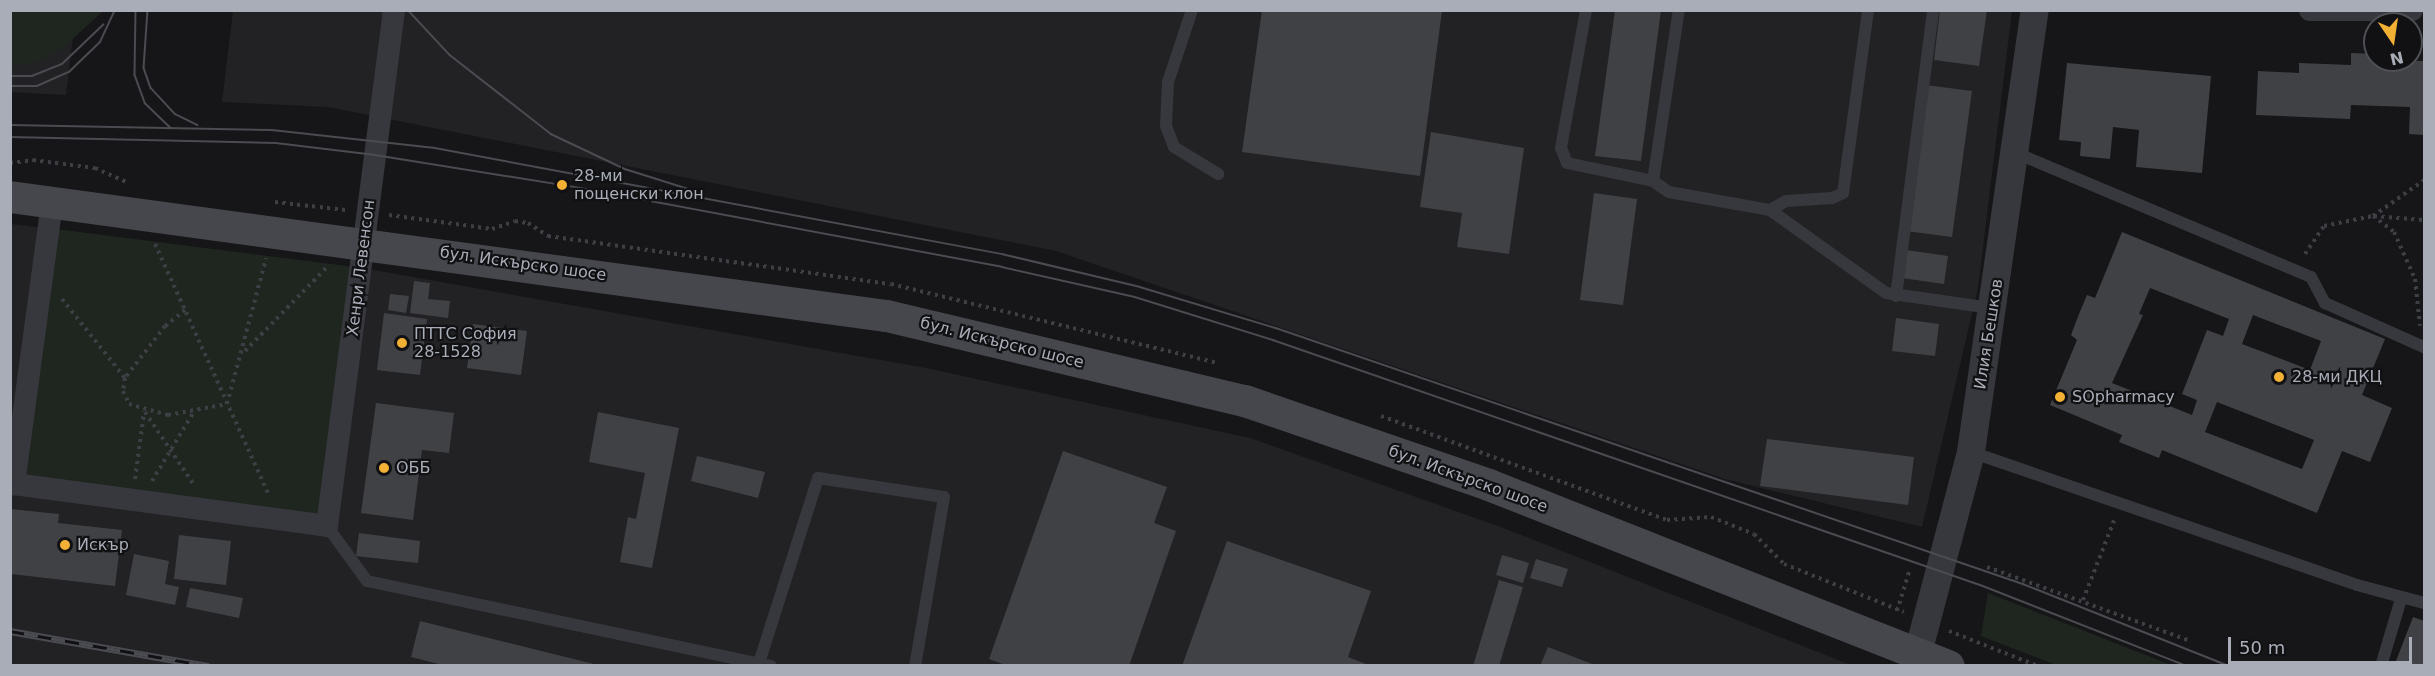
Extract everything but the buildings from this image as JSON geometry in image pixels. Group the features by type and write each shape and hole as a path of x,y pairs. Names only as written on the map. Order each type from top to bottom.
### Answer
{"main road":[{"name":"бул. Искърско шосе","path":"10,197 52,203 367,228 887,316 1245,401 1489,485 1949,666"}],"street":[{"name":"Хенри Левенсон","path":"327,526 394,10"},
{"name":"Илия Бешков","path":"1918,653 1971,452 2035,10"},
{"path":"2310,10 2412,10"},
{"path":"52,203 14,484 327,526"}],"lane":[{"path":"1192,10 1168,82 1166,126 1174,147 1218,174"},
{"path":"1586,10 1562,155 1573,167 1653,181 1669,192 1770,210 1875,286 1896,296 1993,309"},
{"path":"1653,181 1679,10"},
{"path":"1770,210 1786,201 1832,198 1843,193 1868,10"},
{"path":"1896,296 1933,10"},
{"path":"2016,153 2299,271 2311,277 2325,303 2422,346"},
{"path":"1971,452 2401,599 2424,603"},
{"path":"327,526 367,581 765,664 818,478 945,497 915,666"},
{"path":"2381,666 2401,599"}],"path":[{"path":"10,163 33,160 95,168 138,188"},
{"path":"2373,216 2424,180"},
{"path":"267,201 367,228 492,229 515,221 528,223 548,236"},
{"path":"2373,216 2394,232 2415,279 2422,308 2422,346"},
{"path":"2299,271 2309,243 2324,226 2373,216 2424,220"},
{"path":"154,242 280,520"},
{"path":"227,404 244,352 267,254"},
{"path":"244,352 330,264"},
{"path":"42,274 125,378"},
{"path":"185,310 165,326 125,378 123,391 129,404 144,411 194,412 227,404"},
{"path":"136,500 144,411"},
{"path":"144,411 211,511"},
{"path":"136,500 194,412"},
{"path":"2083,600 2121,504"},
{"path":"1980,561 1987,566 2006,571 2190,641"},
{"path":"1897,609 1909,572"},
{"path":"1966,637 2038,666"}],"shaded area":[{"path":"11,10 103,11 65,46 41,61 11,65"},
{"path":"11,11 76,11 66,95 11,92"},
{"path":"233,11 2012,11 1978,288 1922,527 1725,479 1056,251 328,107 222,102"},
{"path":"11,224 362,268 926,368 1250,438 1506,529 1851,665 11,666"},
{"path":"48,228 362,268 327,526 14,484"},
{"path":"1988,593 2171,665 2056,665 1981,636"}],"tram line":[{"path":"10,86 37,86 69,72 100,42 115,10"},
{"path":"136,10 135,75 145,103 171,128"},
{"path":"148,10 144,68 151,88 175,114 198,125"},
{"path":"408,10 450,55 551,134 625,169 689,189"},
{"path":"10,76 32,76 62,64 103,25"},
{"path":"10,125 272,130 435,148 1002,254 1140,287 1276,328 2023,584 2229,666"},
{"path":"10,137 276,143 375,155 581,188 1002,267 1135,297 1273,340 1983,586 2187,666"}],"railway":[{"path":"10,631 209,666"}],"place":[{"name":"28-ми пощенски клон","path":"562,185"},
{"name":"ПТТС София 28-1528","path":"402,343"},
{"name":"28-ми ДКЦ","path":"2279,377"},
{"name":"SOpharmacy","path":"2060,397"},
{"name":"ОББ","path":"384,468"},
{"name":"Искър","path":"65,545"}]}
